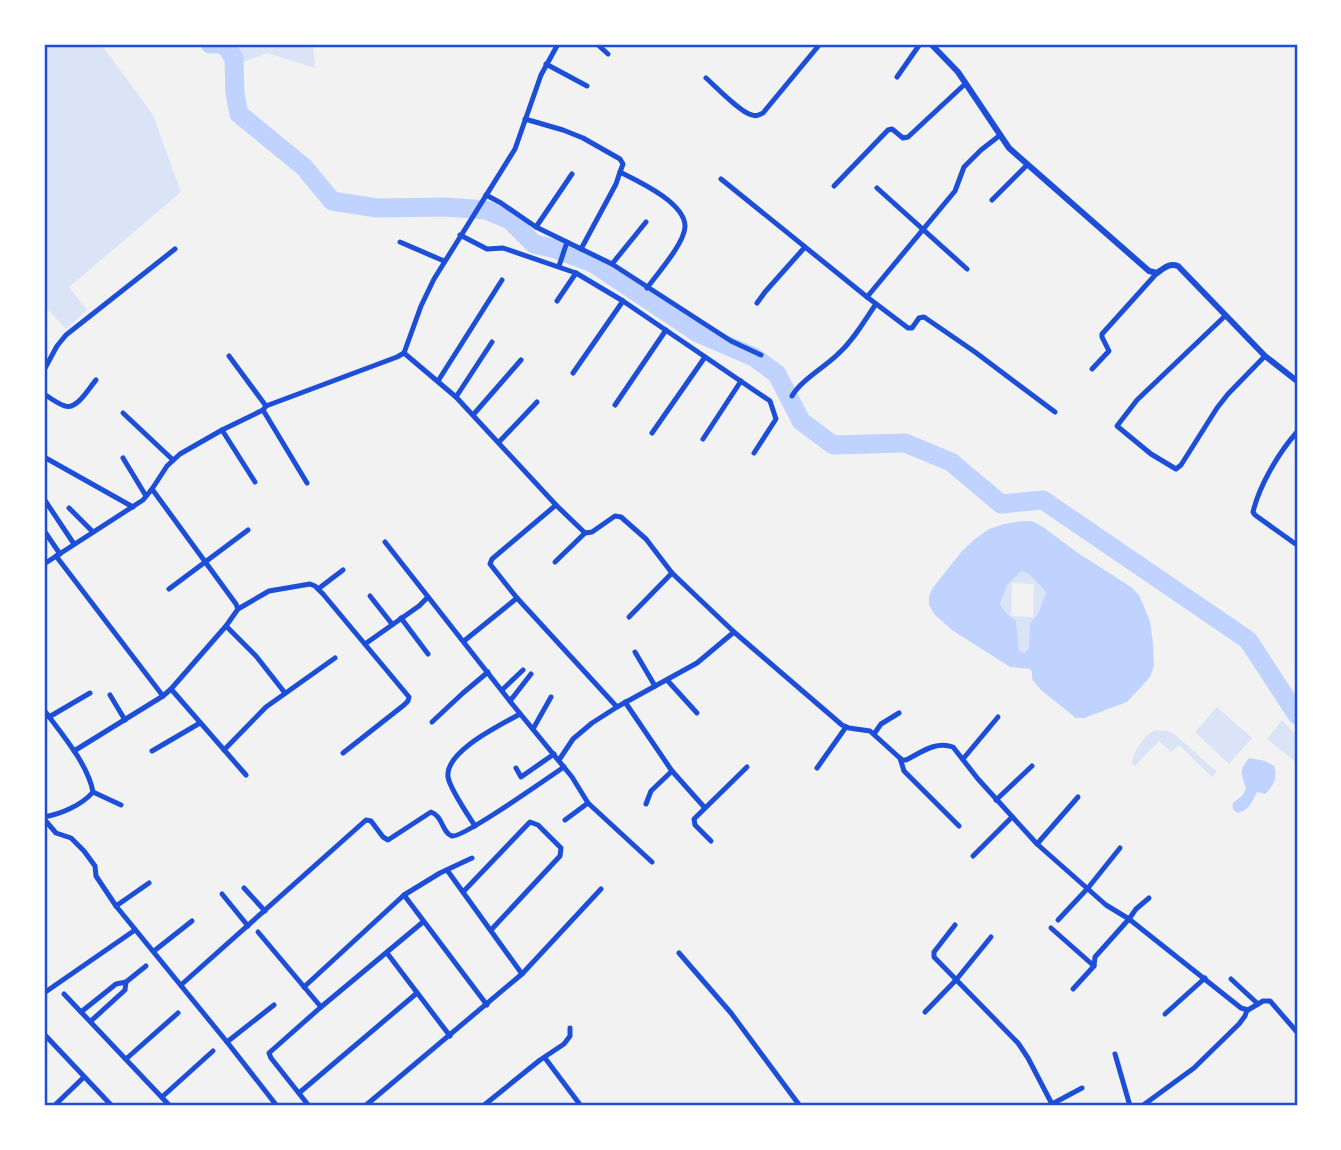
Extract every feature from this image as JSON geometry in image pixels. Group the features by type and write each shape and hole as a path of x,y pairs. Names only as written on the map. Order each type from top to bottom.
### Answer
{"street":[{"path":"597,44 608,54"},
{"path":"706,78 744,111 758,116 820,44"},
{"path":"897,77 920,44"},
{"path":"931,44 952,65 1009,148 1147,270 1157,274"},
{"path":"44,564 133,507 152,489 173,460 222,430 265,408 404,353 421,306 444,261 519,142 546,64 556,45"},
{"path":"546,64 587,86"},
{"path":"834,186 890,129 906,138 965,84"},
{"path":"525,120 571,133 620,159 623,164 616,184 581,249"},
{"path":"867,297 955,191 964,167 999,136"},
{"path":"992,200 1027,165"},
{"path":"620,172 656,190 676,208 685,227 670,257 647,288"},
{"path":"536,227 572,174"},
{"path":"721,180 867,297 910,328 920,317 924,317 1055,412"},
{"path":"877,188 967,269"},
{"path":"484,198 501,203 536,227 612,264 731,341 761,355"},
{"path":"612,264 646,222"},
{"path":"460,235 487,249 503,248 576,273 623,301 770,401 776,419 754,453"},
{"path":"400,242 444,261"},
{"path":"559,266 567,244"},
{"path":"757,303 805,247"},
{"path":"44,370 66,335 176,250"},
{"path":"1091,369 1110,351 1101,337 1102,334 1167,266 1178,267 1265,356 1297,381"},
{"path":"557,301 576,273"},
{"path":"438,380 502,280"},
{"path":"573,373 623,301"},
{"path":"792,396 799,386 847,346 876,304"},
{"path":"1225,316 1137,400 1117,426 1152,454 1177,468 1217,408 1265,356"},
{"path":"615,404 666,330"},
{"path":"456,397 492,342"},
{"path":"404,353 456,397 584,533"},
{"path":"229,356 265,408 307,483"},
{"path":"652,433 705,357"},
{"path":"473,415 521,360"},
{"path":"44,394 65,407 71,407 96,380"},
{"path":"703,439 741,381"},
{"path":"499,442 537,402"},
{"path":"123,413 173,460"},
{"path":"222,430 255,482"},
{"path":"1297,432 1272,466 1253,512 1297,545"},
{"path":"44,457 133,507"},
{"path":"123,457 146,496"},
{"path":"152,489 238,609"},
{"path":"44,499 74,544"},
{"path":"556,505 490,562 491,567 617,707"},
{"path":"69,508 93,532"},
{"path":"555,562 584,533 592,532 615,516 621,517 646,540 672,573 734,632 846,727 867,730 906,760 940,744 953,747 996,800 1037,844 1106,905 1129,919 1241,1009 1247,1010"},
{"path":"169,589 248,530"},
{"path":"45,532 58,555 163,696"},
{"path":"385,542 559,760 587,803 652,862"},
{"path":"318,589 343,570"},
{"path":"629,617 672,573"},
{"path":"74,751 163,696 238,609 269,591 310,584 318,589 409,697 404,705 343,753"},
{"path":"370,596 393,624"},
{"path":"365,644 428,597"},
{"path":"464,641 517,598"},
{"path":"401,618 428,654"},
{"path":"226,626 256,656 285,693"},
{"path":"559,760 573,739 592,723 706,656 734,632"},
{"path":"635,652 655,686"},
{"path":"224,750 259,714 335,658"},
{"path":"502,690 523,670"},
{"path":"432,722 488,673"},
{"path":"510,701 531,674"},
{"path":"667,680 697,713"},
{"path":"171,689 246,775"},
{"path":"49,717 90,693"},
{"path":"110,695 125,720"},
{"path":"533,729 551,697"},
{"path":"625,702 672,771 705,808"},
{"path":"44,710 74,751 93,792 77,804 44,818 56,833 71,838 84,851 95,866 96,876 116,906 276,1106"},
{"path":"475,826 450,783 449,770 463,748 520,713"},
{"path":"874,734 881,724 899,713"},
{"path":"963,759 998,717"},
{"path":"152,751 200,723"},
{"path":"817,768 846,727"},
{"path":"516,768 521,776 554,754"},
{"path":"901,758 904,771 959,826"},
{"path":"996,800 1032,766"},
{"path":"181,985 366,820 371,821 388,840 432,812 438,815 446,832 455,836 475,826 564,767"},
{"path":"711,841 694,823 694,819 747,767"},
{"path":"646,804 650,791 672,771"},
{"path":"93,792 121,805"},
{"path":"1037,844 1078,797"},
{"path":"565,820 587,803"},
{"path":"973,856 1012,817"},
{"path":"463,892 530,822 538,825 561,848 560,856 491,930"},
{"path":"1058,920 1120,848"},
{"path":"304,988 412,888 472,859"},
{"path":"447,870 522,974"},
{"path":"116,906 149,883"},
{"path":"244,888 264,911"},
{"path":"365,1106 522,974 601,889"},
{"path":"222,894 248,926"},
{"path":"404,895 487,1005"},
{"path":"1073,989 1094,966 1096,957 1136,909 1149,898"},
{"path":"154,951 192,921"},
{"path":"309,1106 269,1053 423,922"},
{"path":"955,925 933,955 1024,1052 1053,1105 1082,1088"},
{"path":"1051,928 1094,966"},
{"path":"44,993 135,930"},
{"path":"258,932 321,1007"},
{"path":"925,1012 956,980 991,937"},
{"path":"387,953 450,1036"},
{"path":"679,953 731,1013 800,1106"},
{"path":"81,1012 116,984 126,982 146,966"},
{"path":"1165,1014 1205,978"},
{"path":"1231,978 1258,1004"},
{"path":"90,1021 125,990 126,982"},
{"path":"299,1093 417,993"},
{"path":"64,994 170,1106"},
{"path":"1142,1106 1194,1068 1239,1024 1247,1010 1258,1004 1267,1001 1273,1003 1297,1032"},
{"path":"227,1042 274,1005"},
{"path":"126,1059 178,1013"},
{"path":"483,1106 569,1038 570,1028"},
{"path":"44,1034 112,1106"},
{"path":"162,1097 213,1051"},
{"path":"1115,1054 1130,1106"},
{"path":"544,1058 581,1106"},
{"path":"54,1106 84,1077"}],"shaded area":[{"path":"44,44 61,44 68,47 101,44 153,115 181,192 69,287 87,310 66,329 44,305"},
{"path":"230,44 313,44 315,68 267,53 236,65"},
{"path":"1022,571 1030,575 1046,592 1038,614 1030,623 1029,648 1025,653 1019,650 1016,621 1005,612 1000,604 1007,585","holes":["1012,583 1034,584 1033,617 1011,616"]},
{"path":"1217,707 1252,738 1229,764 1195,732"},
{"path":"1282,720 1297,736 1297,763 1267,739"},
{"path":"1155,730 1174,734 1217,772 1212,777 1179,745 1171,752 1159,741 1135,766 1132,763 1137,749"}],"water":[{"path":"1032,521 1139,595 1150,621 1154,666 1150,677 1127,702 1084,718 1076,718 1041,690 1032,679 1030,669 1010,667 952,630 935,615 929,605 932,589 975,539 989,529 1004,524","holes":["1022,571 1030,575 1046,592 1038,614 1030,623 1029,648 1025,653 1019,650 1016,621 1000,604 1007,585"]},
{"path":"1249,758 1274,766 1275,778 1265,794 1257,792 1248,807 1238,813 1233,809 1233,803 1243,795 1246,788 1242,772"}],"waterway":[{"path":"210,44 224,44 234,58 235,94 239,114 304,167 332,201 377,208 446,207 486,210 510,220 534,244 593,263 698,333 754,357 777,374 801,421 833,445 905,443 951,462 1001,504 1043,500 1248,640 1297,715"}]}
